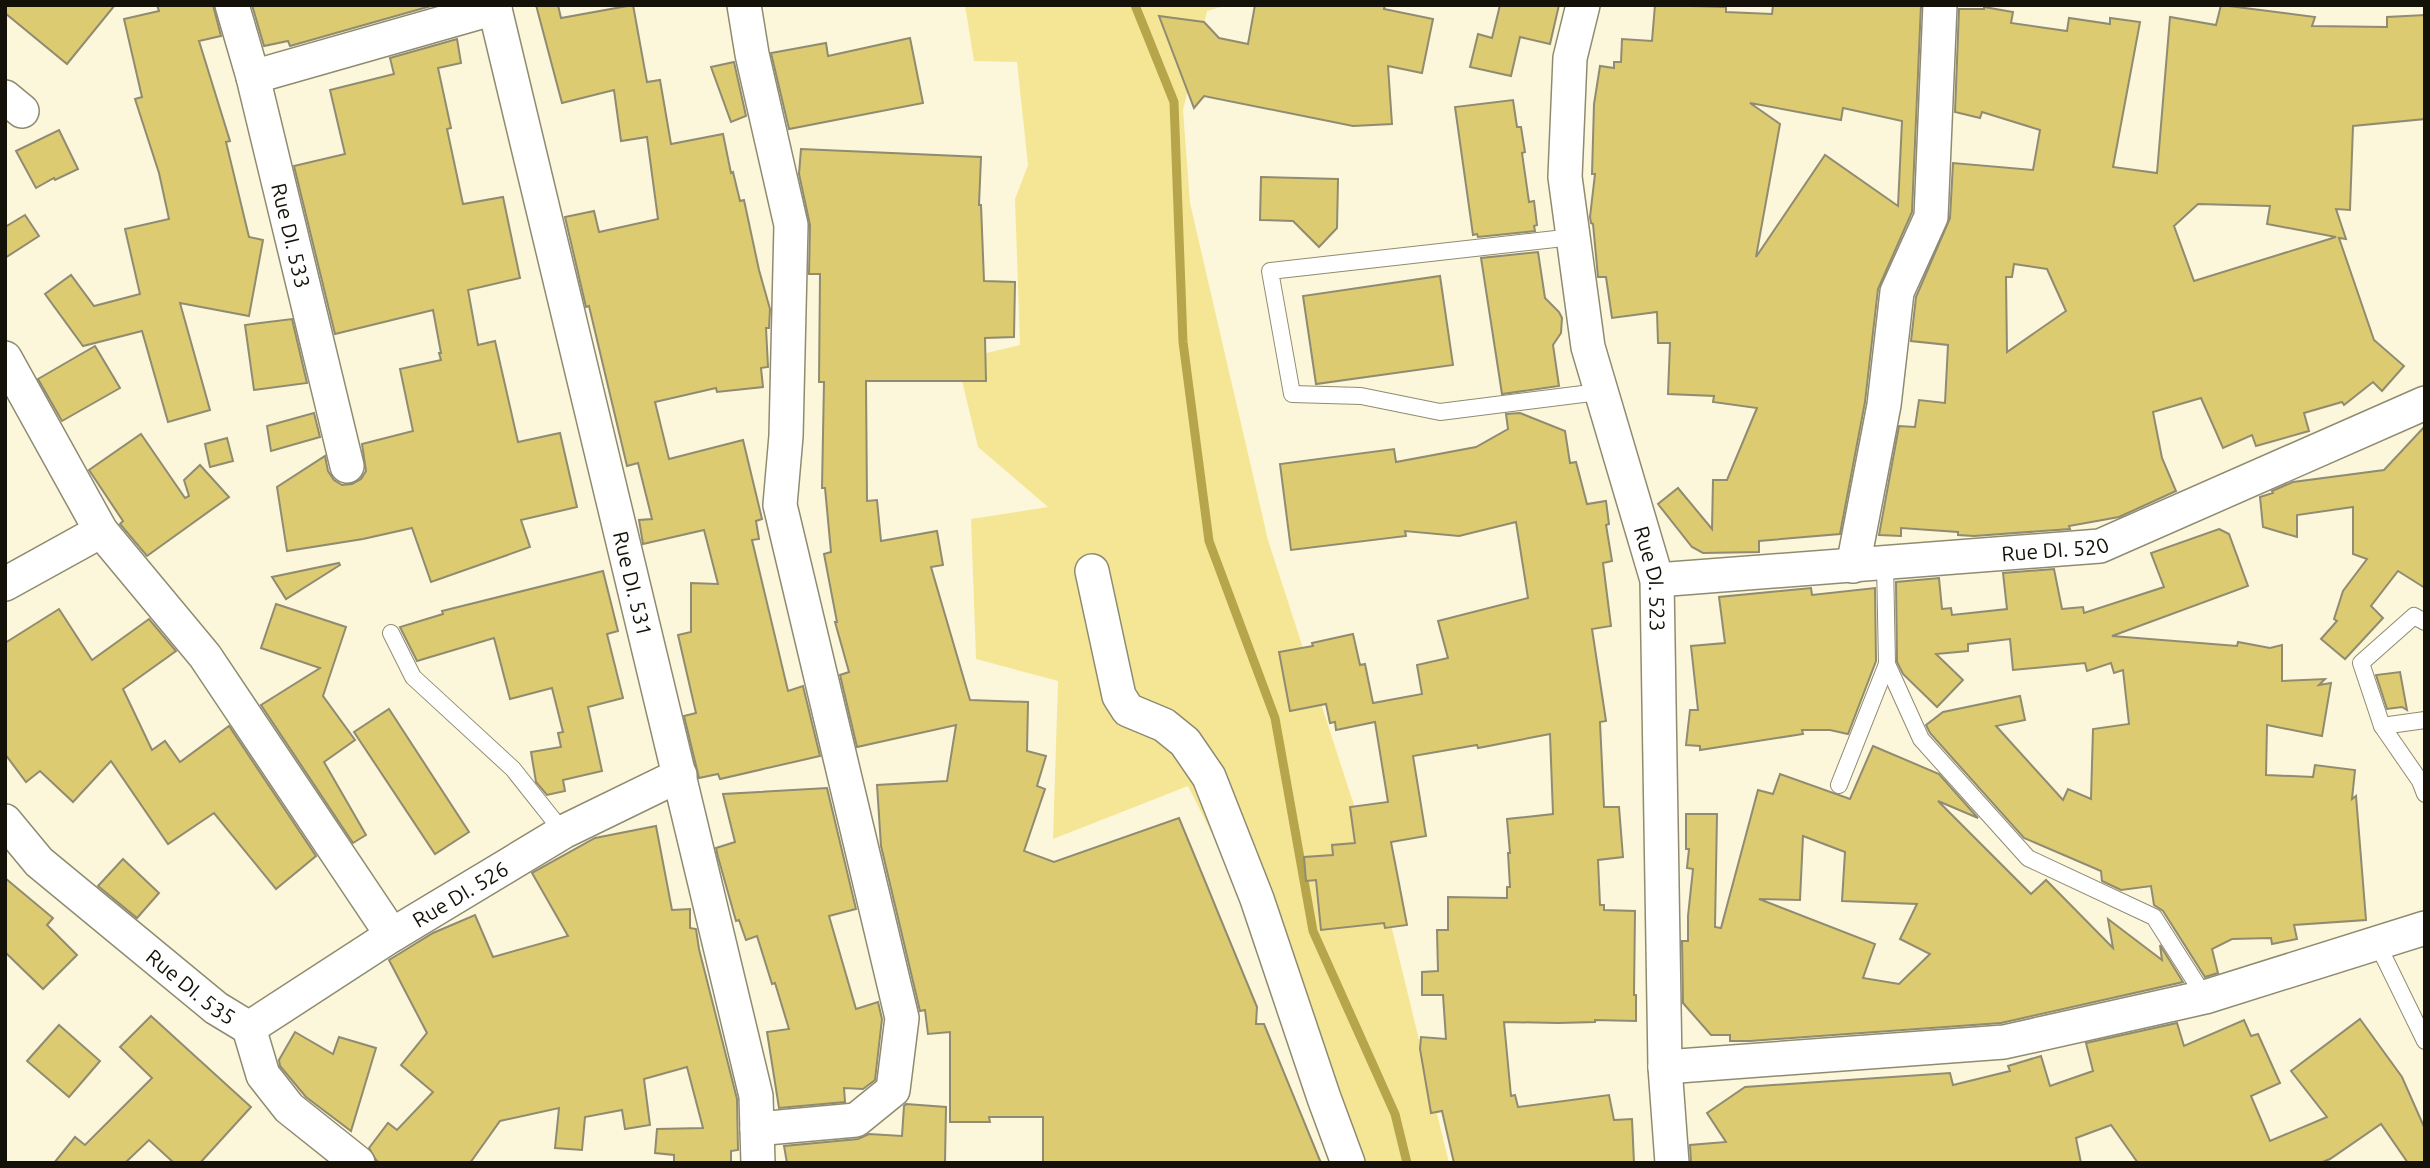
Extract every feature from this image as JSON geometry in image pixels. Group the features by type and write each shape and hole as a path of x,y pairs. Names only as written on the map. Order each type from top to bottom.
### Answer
{"street":[{"name":"Rue DI. 533","path":"232,5 253,77 347,466"},
{"path":"744,5 752,54 791,226 786,436 780,505 902,1018 893,1090 856,1120 757,1129"},
{"name":"Rue DI. 523","path":"1584,5 1570,58 1565,177 1588,347 1657,580 1665,1067 1672,1163"},
{"path":"1869,564 1897,292 1931,217 1940,5"},
{"path":"253,77 495,6"},
{"name":"Rue DI. 531","path":"495,6 757,1096 758,1163"},
{"path":"5,358 101,531 205,656 392,935"},
{"name":"Rue DI. 520","path":"1657,580 2100,546 2425,403"},
{"path":"5,584 101,531"},
{"path":"1092,571 1119,696 1128,710 1164,725 1185,742 1209,777 1257,899 1348,1163"},
{"name":"Rue DI. 526","path":"248,1028 392,935 563,832 680,775"},
{"name":"Rue DI. 535","path":"5,821 39,862 216,1008 248,1028 263,1075 289,1108 358,1163"},
{"path":"1665,1067 2004,1042 2205,997 2425,928"}],"lane":[{"path":"1573,237 1270,271 1292,394 1362,396 1440,412 1600,392"},
{"path":"1869,564 1887,664 1921,739 2028,858 2154,917 2205,997"},
{"path":"2425,622 2414,616 2361,663 2382,726 2420,781 2425,794"},
{"path":"391,633 413,677 513,769 563,832"},
{"path":"1839,785 1887,664"},
{"path":"2382,726 2425,720"},
{"path":"2377,943 2425,1041"}],"shaded area":[{"path":"965,5 1228,5 1207,11 1183,110 1190,203 1268,540 1386,904 1449,1163 1351,1163 1278,964 1188,786 1053,839 1058,681 976,659 971,519 1048,507 978,447 957,360 1020,345 1015,199 1028,165 1017,62 974,61"}],"building":[{"path":"5,5 115,5 67,64 5,13"},
{"path":"157,5 213,5 221,36 199,41 230,141 226,142 249,237 263,240 249,316 180,303 210,410 168,422 142,331 83,346 45,294 71,275 94,306 140,294 125,229 169,219 159,173 135,99 142,97 124,19 159,11"},
{"path":"252,5 431,6 290,46 288,41 264,46"},
{"path":"536,5 558,5 561,18 633,5 647,82 660,80 671,144 723,134 731,173 733,172 740,201 744,200 770,309 769,328 766,328 768,367 761,368 763,387 717,392 716,388 655,402 669,459 743,440 762,519 756,521 759,539 752,540 788,691 803,686 820,756 720,779 718,774 699,778 684,716 696,713 678,635 691,632 691,583 718,584 704,530 643,544 639,520 652,519 638,463 627,466 565,217 594,211 599,232 658,219 647,137 621,141 614,90 562,103"},
{"path":"1255,5 1385,5 1384,9 1433,19 1422,73 1388,66 1392,124 1353,126 1204,96 1194,108 1159,16 1204,22 1219,38 1248,44"},
{"path":"1500,5 1559,5 1550,44 1520,37 1511,76 1470,67 1478,34 1492,38"},
{"path":"1655,5 1726,7 1726,12 1772,14 1773,5 1921,5 1912,212 1878,289 1865,402 1840,534 1759,541 1759,552 1703,553 1692,547 1658,504 1678,488 1712,529 1713,480 1727,480 1757,408 1713,402 1714,396 1668,394 1670,343 1658,343 1657,312 1612,318 1606,277 1598,277 1590,217 1595,174 1592,174 1594,104 1600,66 1614,68 1614,62 1621,62 1622,39 1652,41","holes":["1750,103 1841,120 1843,108 1902,121 1898,206 1825,155 1756,257 1780,124"]},
{"path":"2221,5 2315,17 2312,26 2387,27 2387,17 2425,15 2425,119 2353,126 2350,210 2336,209 2346,239 2339,238 2374,340 2404,366 2382,391 2373,382 2344,405 2342,402 2304,413 2309,431 2256,446 2252,435 2223,448 2201,398 2153,412 2162,458 2176,491 2119,517 2069,526 2070,529 1974,536 1958,535 1958,532 1901,528 1901,536 1879,535 1899,426 1915,427 1919,400 1945,403 1948,345 1911,341 1916,297 1950,218 1953,163 2033,170 2040,130 1982,112 1980,118 1955,112 1959,9 1984,7 2013,12 2011,23 2067,31 2069,18 2110,24 2110,18 2140,22 2113,167 2157,173 2170,17 2216,25","holes":["2198,204 2270,206 2267,224 2336,237 2194,281 2174,226","2014,264 2047,269 2066,311 2007,352 2006,277 2012,277"]},
{"path":"910,38 923,103 789,129 771,53 826,43 828,56"},
{"path":"457,39 461,63 438,68 451,128 447,129 463,204 503,197 520,278 468,290 478,345 495,341 518,442 560,433 577,507 521,520 530,547 431,582 412,528 287,551 277,487 325,456 328,471 334,480 342,485 352,484 361,479 366,471 362,444 413,431 400,369 441,360 433,310 335,334 294,166 345,154 330,90 394,74 390,58"},
{"path":"734,62 746,116 731,122 711,67"},
{"path":"1513,100 1517,127 1521,127 1525,152 1522,153 1529,202 1534,201 1537,225 1534,226 1535,231 1478,237 1477,234 1473,235 1455,107"},
{"path":"59,130 78,169 36,188 16,151"},
{"path":"801,149 981,157 979,205 984,281 1015,282 1014,337 985,338 986,381 866,381 867,501 877,500 881,541 937,531 943,565 931,567 970,700 1028,702 1027,751 1046,756 1037,786 1045,789 1024,851 1054,862 1179,818 1257,1007 1256,1024 1264,1024 1321,1163 1043,1163 1043,1117 989,1117 990,1122 950,1122 950,1032 928,1034 925,1010 920,1011 881,846 877,785 947,781 956,725 857,747 840,675 849,672 835,622 824,554 831,552 825,488 822,488 824,382 819,382 820,274 809,274 810,225 799,174"},
{"path":"1261,177 1338,179 1337,228 1319,247 1293,221 1260,220"},
{"path":"25,215 39,236 5,258 5,227"},
{"path":"1538,252 1545,298 1562,318 1561,333 1553,345 1559,386 1502,394 1481,258"},
{"path":"1440,276 1453,365 1316,384 1303,296"},
{"path":"292,319 307,383 254,390 245,325"},
{"path":"95,346 120,388 62,421 38,379"},
{"path":"314,413 320,437 271,451 267,426"},
{"path":"1520,413 1565,431 1570,463 1576,462 1587,504 1606,501 1609,524 1606,525 1612,561 1603,563 1611,626 1592,629 1606,721 1600,722 1604,807 1619,807 1623,857 1598,860 1600,905 1604,905 1604,910 1635,911 1636,1021 1504,1022 1511,1096 1515,1095 1518,1107 1609,1095 1614,1120 1632,1119 1634,1163 1454,1163 1442,1111 1431,1113 1420,1049 1421,1037 1446,1039 1443,995 1422,995 1422,972 1438,971 1437,930 1448,930 1448,897 1507,898 1507,887 1510,887 1510,853 1507,819 1553,814 1550,734 1478,748 1477,745 1413,756 1426,836 1391,842 1407,925 1385,928 1384,923 1321,930 1316,880 1306,881 1304,857 1333,855 1332,845 1355,843 1350,807 1388,802 1375,722 1336,730 1335,722 1330,723 1326,704 1290,711 1279,652 1313,646 1312,643 1353,634 1360,665 1365,664 1373,703 1422,694 1417,665 1448,658 1438,621 1528,598 1516,522 1459,536 1405,531 1406,536 1291,550 1280,464 1394,449 1396,462 1476,447 1508,429 1506,414"},
{"path":"2425,426 2425,588 2398,571 2371,606 2383,618 2345,659 2321,639 2337,621 2334,619 2343,591 2367,559 2353,554 2353,507 2297,515 2297,537 2263,527 2260,497 2293,482 2384,470"},
{"path":"141,434 185,498 189,496 184,480 200,465 229,497 147,556 120,524 123,521 89,470"},
{"path":"227,438 233,461 210,467 205,444"},
{"path":"2219,529 2229,534 2248,586 2112,636 2237,646 2238,642 2270,648 2282,645 2282,681 2325,679 2319,685 2331,683 2322,736 2267,725 2266,775 2313,777 2315,765 2355,770 2352,799 2356,796 2366,920 2294,925 2297,939 2272,944 2271,938 2232,939 2212,949 2218,973 2205,977 2163,911 2154,905 2151,886 2121,890 2102,881 2101,871 2024,838 1930,733 1926,725 1943,712 2020,696 2025,720 1996,726 2063,800 2068,789 2091,799 2093,729 2129,724 2123,670 2114,673 2111,663 2087,671 2085,663 2013,670 2010,639 1968,644 1968,651 1936,654 1963,680 1937,707 1903,674 1897,662 1896,582 1939,578 1942,609 1951,608 1952,615 2007,609 2003,573 2054,569 2062,609 2083,607 2084,613 2164,587 2151,553"},
{"path":"339,563 340,565 286,599 272,577"},
{"path":"603,571 618,631 607,634 623,698 588,707 602,771 563,780 565,791 547,795 536,782 531,752 561,747 558,733 563,732 552,688 510,699 494,638 417,661 400,627 443,614 442,611"},
{"path":"1811,588 1812,595 1875,588 1876,661 1848,734 1830,730 1802,730 1803,734 1700,750 1700,746 1686,745 1690,710 1698,710 1691,646 1725,643 1719,597"},
{"path":"276,604 346,627 323,696 355,740 324,762 366,835 353,843 261,705 320,668 261,648"},
{"path":"59,609 92,660 149,619 176,651 123,689 152,750 165,741 180,762 229,726 316,856 276,889 214,813 168,844 111,761 73,802 40,771 26,782 5,754 5,643"},
{"path":"2400,672 2407,710 2402,707 2387,709 2376,675"},
{"path":"389,709 469,832 435,854 354,732"},
{"path":"1873,746 1939,774 1978,818 1938,801 2031,894 2046,880 2113,948 2108,919 2162,960 2160,945 2183,982 2001,1023 1750,1041 1730,1041 1730,1035 1711,1035 1683,1003 1682,941 1688,941 1693,869 1687,868 1689,849 1686,849 1686,814 1717,814 1715,927 1721,928 1758,790 1773,794 1780,774 1850,799","holes":["1803,836 1845,852 1842,901 1917,904 1900,939 1930,954 1899,984 1863,978 1875,944 1759,899 1800,900"]},
{"path":"827,788 856,909 829,916 856,1009 878,1002 882,1019 875,1080 863,1089 844,1088 845,1102 779,1108 767,1032 789,1029 757,936 746,940 739,920 736,921 718,857 716,848 735,842 723,794"},
{"path":"656,826 672,910 690,909 690,928 696,929 737,1099 738,1150 731,1151 731,1162 674,1163 674,1155 655,1153 657,1129 703,1128 687,1067 644,1079 650,1125 625,1129 622,1110 585,1117 582,1150 555,1148 559,1108 500,1121 470,1163 380,1163 376,1160 369,1148 388,1123 397,1130 433,1092 401,1065 427,1033 389,960 433,933 475,915 493,957 568,936 532,873 595,838"},
{"path":"123,859 159,893 137,918 98,886"},
{"path":"5,878 53,918 47,925 77,955 43,989 5,952"},
{"path":"151,1016 251,1107 200,1163 174,1163 149,1140 125,1163 54,1163 75,1137 85,1145 152,1078 120,1047"},
{"path":"2360,1019 2402,1077 2425,1129 2425,1163 2408,1163 2381,1124 2320,1163 2138,1163 2111,1125 2076,1138 2081,1163 1691,1163 1690,1145 1726,1142 1707,1113 1745,1087 1950,1073 1953,1085 2010,1071 2008,1066 2041,1056 2050,1086 2093,1071 2086,1043 2177,1023 2184,1046 2244,1020 2251,1036 2258,1034 2280,1083 2251,1096 2270,1141 2327,1117 2291,1071"},
{"path":"59,1025 100,1061 69,1097 27,1061"},
{"path":"295,1032 333,1054 339,1037 376,1048 351,1131 306,1097 280,1066 279,1060"},
{"path":"906,1104 946,1107 945,1163 787,1163 784,1146 858,1139 869,1134 902,1136"}],"waterway":[{"path":"1135,5 1174,102 1183,342 1209,541 1275,718 1313,931 1395,1114 1407,1163"}]}
